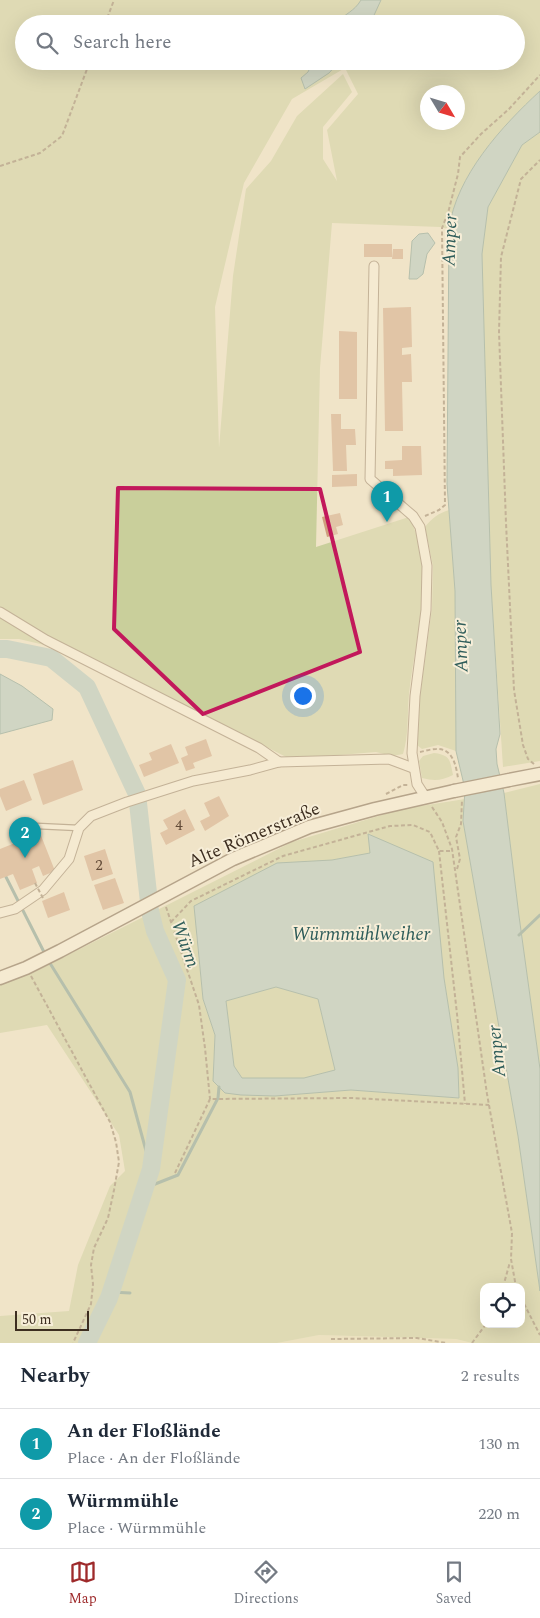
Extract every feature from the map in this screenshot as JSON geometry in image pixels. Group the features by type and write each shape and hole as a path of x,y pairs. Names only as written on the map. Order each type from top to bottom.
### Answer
{"main road":[{"name":"Alte Römerstraße","path":"0,978 39,962 233,859 309,827 454,791 509,780 538,770"}],"street":[{"path":"374,266 370,479 415,520 420,527 427,566 426,610 415,696 412,753 417,784 426,798"},
{"path":"0,612 46,640 260,748 278,762"},
{"path":"0,913 15,909 43,890 69,859 79,828 91,816 146,795 193,781 250,770 278,762 388,759 413,768"}],"lane":[{"path":"16,825 79,828"}],"path":[{"path":"108,15 114,0"},
{"path":"0,166 40,153 62,136 87,70"},
{"path":"415,520 439,510 445,505 442,228 454,190 460,157 540,75"},
{"path":"538,770 528,759 523,745 514,690 498,332 501,257 522,179 540,160"},
{"path":"412,753 437,748 446,751 453,757 456,766"},
{"path":"426,798 442,822 453,851 489,1105 512,1233 511,1259 515,1283"},
{"path":"456,871 460,859 456,837 461,824"},
{"path":"171,922 191,901 282,856 390,826 414,825 430,832 438,851 456,1004 465,1104"},
{"path":"438,851 453,851"},
{"path":"35,883 44,900"},
{"path":"163,896 199,1005 210,1098 175,1173"},
{"path":"26,968 110,1122 119,1162 108,1218 94,1248 91,1265 93,1284 91,1304 73,1343"},
{"path":"210,1098 352,1098 489,1105"},
{"path":"504,1283 511,1259"},
{"path":"525,1306 540,1335"},
{"path":"472,1343 483,1328"},
{"path":"331,1339 417,1338 446,1343"}],"highlighted area":[{"path":"118,488 320,489 360,652 203,714 114,629"}],"shaded area":[{"path":"319,1335 456,1339 472,1343 277,1343"}],"green space":[{"path":"0,0 540,0 540,91 496,136 471,171 453,209 449,229 440,227 332,223 320,368 316,547 409,517 422,559 423,582 422,604 409,694 408,724 403,754 392,756 376,752 290,759 87,655 19,639 0,639","holes":["15,15 525,15 525,70 346,70 358,94 327,130 337,181 323,159 323,127 352,92 343,74 297,116 271,161 246,189 233,276 219,448 215,307 244,183 292,99 342,70 15,70"]},
{"path":"540,132 540,761 503,767 491,585 482,254 488,207 522,145"},
{"path":"449,510 455,591 456,751 438,745 422,749 417,745 420,696 432,608 433,566 425,527 436,516"},
{"path":"434,753 447,757 453,775 438,780 422,778 419,761 423,756"},
{"path":"540,784 540,1069 504,793"},
{"path":"465,799 463,821 518,1136 540,1291 540,1343 472,1343 456,1339 319,1335 277,1343 0,1343 0,1316 69,1311 78,1265 110,1186 125,1171 119,1135 47,1025 0,1033 0,981 36,971 292,842 402,809","holes":["368,835 444,978 458,1068 459,1098 351,1090 275,1096 241,1095 213,1072 215,1035 203,999 196,932 332,860 371,853"]},
{"path":"276,987 318,999 335,1070 304,1078 242,1078 234,1066 226,1001"}],"water":[{"path":"361,0 381,0 374,15 345,15"},
{"path":"309,70 332,70 305,89 301,78"},
{"name":"Amper","path":"540,91 540,132 522,145 488,207 482,254 491,585 500,734 496,749 497,764 504,793 540,1069 540,1291 518,1136 463,821 465,789 456,751 455,591 447,484 449,229 453,209 471,171 483,153 496,136"},
{"path":"428,233 435,243 427,254 423,274 417,279 409,279 412,241 419,234"},
{"path":"0,674 22,686 53,709 52,720 0,734"},
{"name":"Würmmühlweiher","path":"368,834 433,862 444,978 458,1068 459,1098 351,1090 275,1096 225,1093 213,1081 215,1035 203,999 194,906 277,863 332,860 370,853","holes":["276,987 318,999 335,1070 304,1078 242,1078 234,1066 226,1001"]}],"building":[{"path":"364,244 392,244 392,257 364,257"},
{"path":"393,249 403,249 403,259 392,259"},
{"path":"411,307 412,347 402,348 402,355 411,354 412,382 402,382 403,431 385,431 383,308"},
{"path":"339,331 357,332 357,399 339,399"},
{"path":"331,414 341,414 341,429 355,429 356,445 346,445 347,471 333,471"},
{"path":"402,446 421,446 422,475 393,476 393,469 385,469 385,461 402,460"},
{"path":"357,474 357,486 332,487 332,475"},
{"path":"340,513 343,525 336,527 338,534 327,537 322,517"},
{"path":"206,739 212,756 193,763 195,768 186,771 181,758 188,755 185,747"},
{"path":"171,744 179,763 144,777 139,765 152,760 149,753"},
{"path":"73,760 83,790 43,805 33,774"},
{"path":"24,780 32,800 6,811 0,796 0,789"},
{"path":"219,796 229,816 205,831 200,821 210,816 204,803"},
{"path":"185,809 195,830 166,845 160,833 168,829 163,820"},
{"path":"40,833 55,871 43,876 39,866 32,869 37,883 20,890 13,874 0,879 0,849"},
{"path":"105,849 113,874 92,881 84,856"},
{"path":"115,878 124,903 103,910 94,885"},
{"path":"64,892 70,910 48,918 42,901"}],"waterway":[{"name":"Würm","path":"0,649 51,658 87,687 137,794 150,911 155,931 177,980 151,1169 109,1298 87,1343"},
{"path":"6,877 45,954"},
{"path":"519,935 540,915"},
{"path":"48,960 130,1092 151,1169"},
{"path":"145,1188 178,1175 218,1098 219,1087"},
{"path":"111,1292 130,1293"}],"place":[{"name":"An der Floßlände","path":"387,522"},
{"name":"Würmmühle","path":"25,858"}]}
